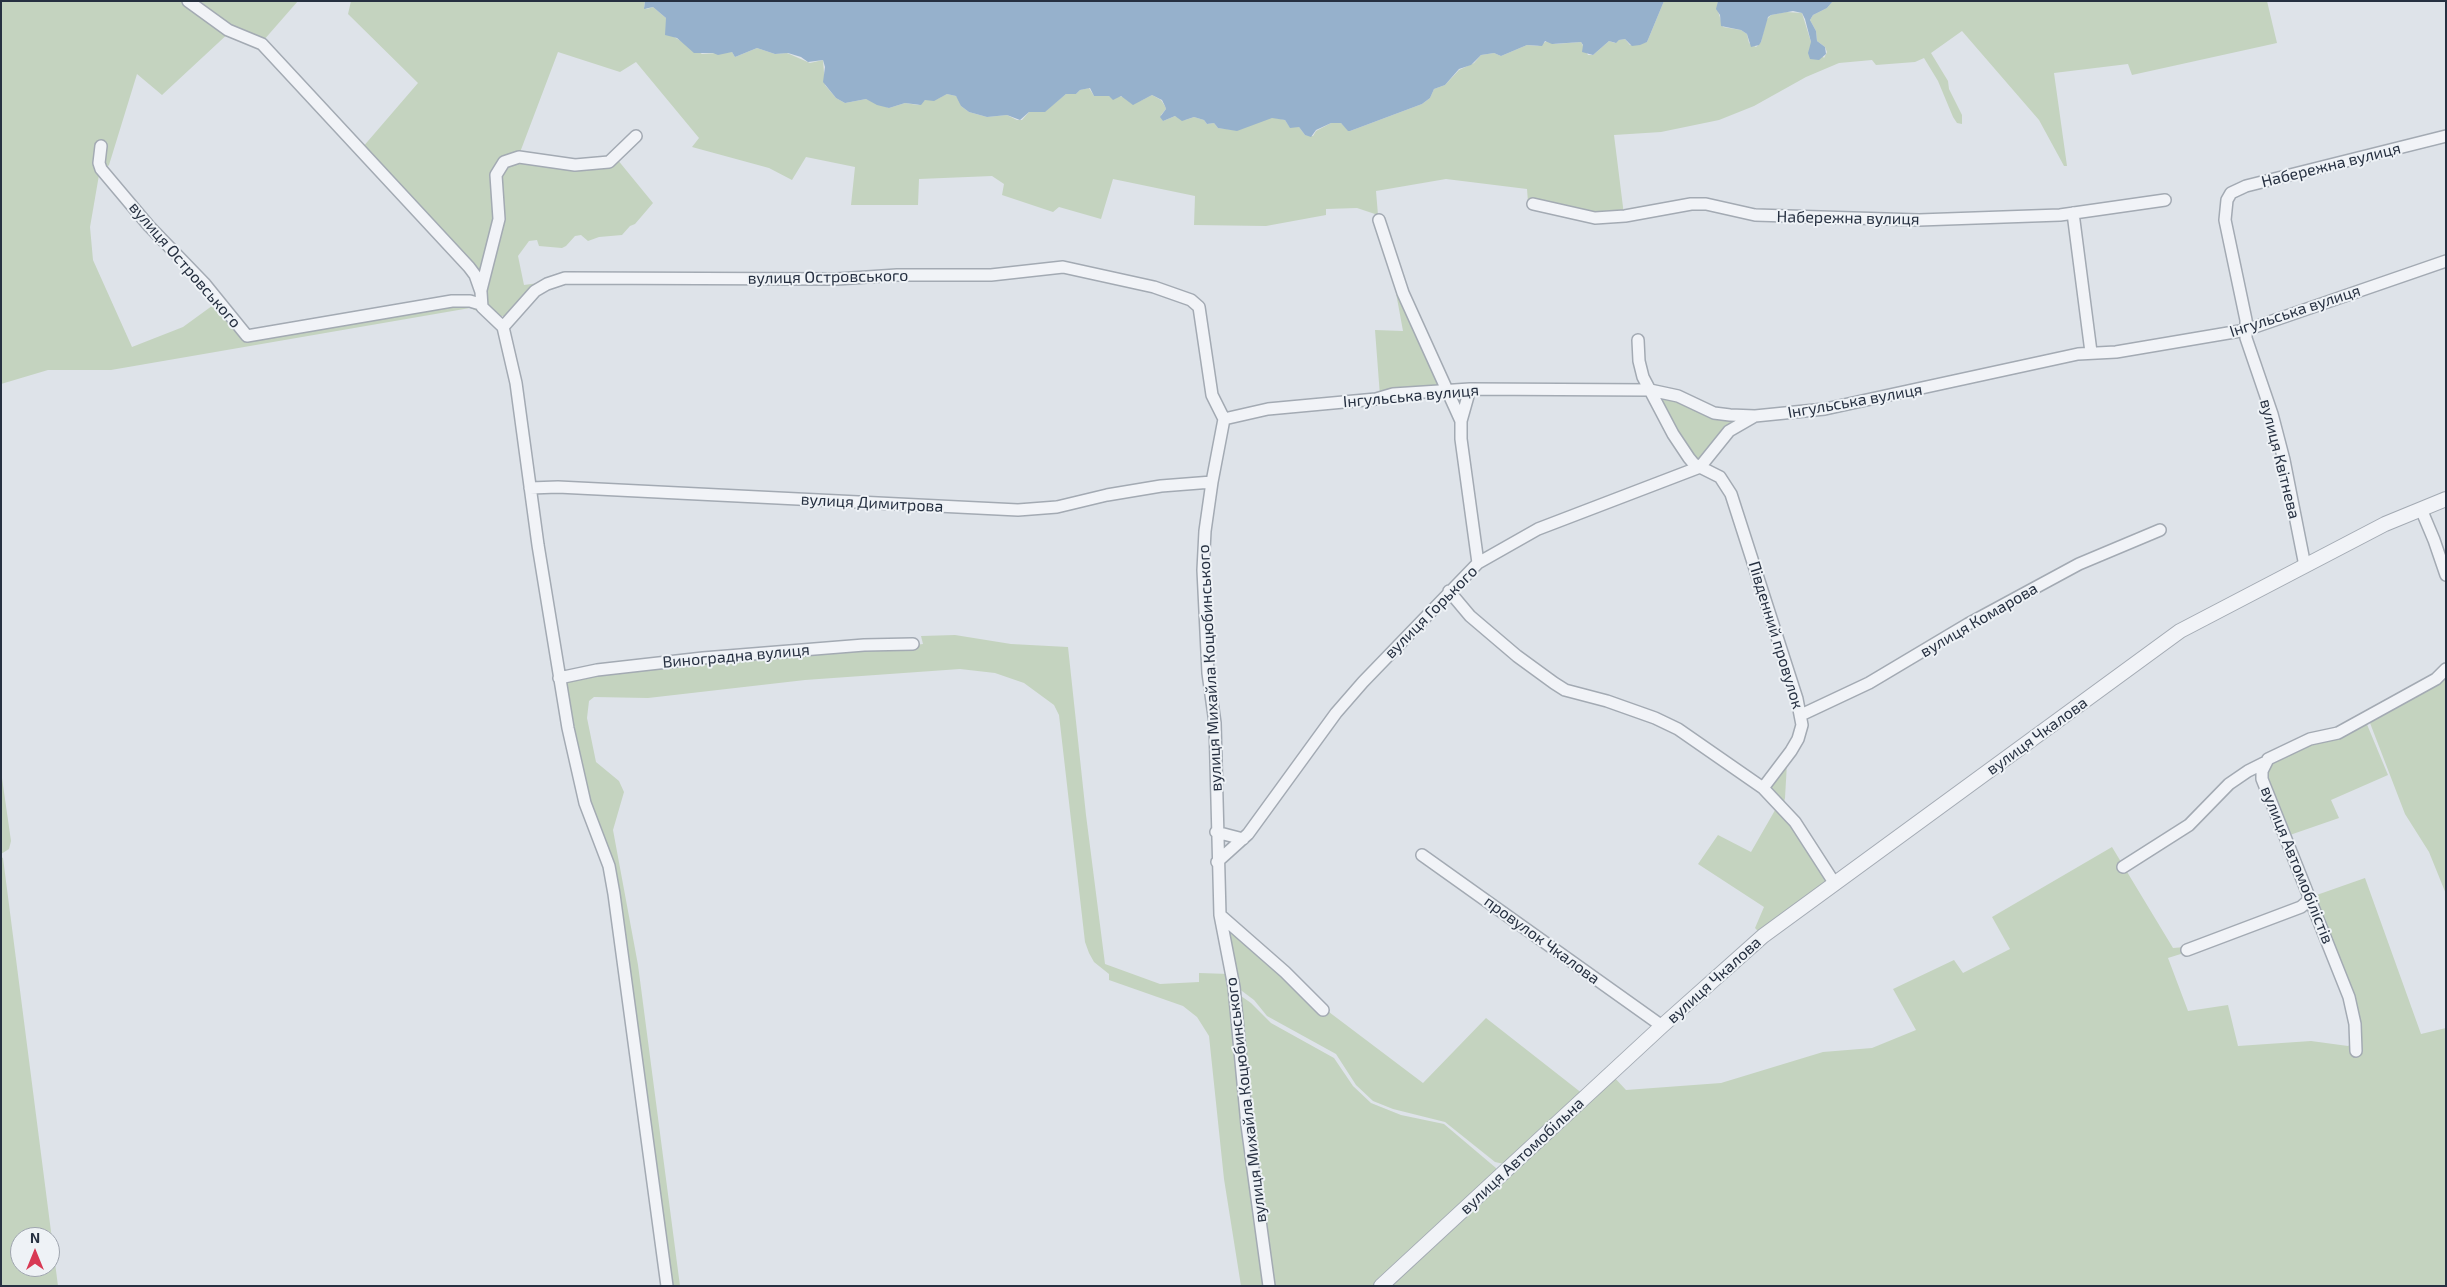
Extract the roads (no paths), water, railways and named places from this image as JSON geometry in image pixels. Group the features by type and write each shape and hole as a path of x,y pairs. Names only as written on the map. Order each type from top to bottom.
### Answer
{"street":[{"path":"188,1 228,30 262,44 469,267 475,275 481,298 503,327 516,382 559,678 585,803 609,866 614,894 667,1286"},
{"path":"481,298 499,219 496,175 504,162 519,157 576,165 608,162 616,157 636,136"},
{"name":"Набережна вулиця","path":"2225,206 2231,193 2246,186 2446,136"},
{"name":"вулиця Островського","path":"101,146 99,163 101,169 175,254 204,283 247,336 452,301 470,301 481,298"},
{"name":"Набережна вулиця","path":"1533,204 1595,218 1624,216 1691,204 1706,204 1755,216 1919,220 2073,213 2165,200"},
{"name":"вулиця Квітнева","path":"2225,206 2228,242 2246,320 2246,338 2272,414 2284,460 2305,566"},
{"path":"2073,213 2090,352"},
{"path":"1379,220 1403,292 1446,391 1453,400 1462,421"},
{"name":"Інгульська вулиця","path":"1224,418 1268,409 1376,399 1393,394 1470,389 1650,390 1678,396 1714,413 1755,416 1834,408 2090,352 2116,352 2246,330 2446,261"},
{"name":"вулиця Островського","path":"503,327 535,291 547,284 565,278 837,279 896,275 991,275 1063,267 1154,287 1191,300 1199,307 1212,395 1224,418"},
{"path":"1638,340 1639,361 1643,378 1673,434 1689,458 1720,477"},
{"path":"1470,389 1462,421 1462,439 1478,563"},
{"name":"вулиця Горького","path":"1217,862 1243,840 1336,713 1363,682 1478,563 1538,529 1700,466 1729,431 1755,416"},
{"name":"вулиця Михайла Коцюбинського","path":"1224,418 1205,531 1203,570 1208,673 1215,723 1217,862 1220,915 1234,987 1247,1125 1269,1286"},
{"name":"Південний провулок","path":"1717,446 1713,461 1720,477 1731,494 1756,566 1801,715 1802,725 1794,745 1763,788"},
{"name":"вулиця Димитрова","path":"530,488 558,487 1018,510 1057,507 1107,495 1161,486 1212,482"},
{"name":"вулиця Чкалова","path":"1662,1026 1763,936 2180,631 2385,524 2446,499"},
{"path":"2421,509 2446,575"},
{"name":"вулиця Комарова","path":"1801,715 1869,683 1968,624 2079,564 2160,530"},
{"path":"1449,591 1470,616 1517,656 1565,690 1607,701 1678,729 1763,788 1795,822 1835,884"},
{"name":"Виноградна вулиця","path":"559,678 597,670 703,658 864,645 913,644"},
{"name":"вулиця Автомобілістів","path":"2356,1050 2355,1024 2349,997 2262,779 2264,763 2310,739 2338,733 2436,678 2446,669"},
{"path":"2123,867 2189,825 2229,784 2248,770 2264,763"},
{"path":"1216,832 1243,840"},
{"name":"провулок Чкалова","path":"1422,854 1662,1026"},
{"path":"2187,950 2301,907 2309,900"},
{"path":"1220,915 1286,972 1324,1010"},
{"name":"вулиця Автомобільна","path":"1381,1286 1662,1026"}],"water":[{"path":"645,1 1664,1 1647,42 1640,45 1632,46 1625,39 1619,40 1616,43 1609,41 1593,55 1582,52 1583,45 1581,42 1552,44 1545,41 1542,46 1527,45 1501,56 1494,53 1481,55 1471,65 1459,69 1445,85 1434,89 1430,98 1422,104 1350,131 1341,123 1331,123 1316,130 1311,137 1305,135 1299,127 1290,128 1285,120 1272,118 1237,131 1218,128 1214,123 1207,124 1204,120 1194,117 1182,121 1175,116 1163,121 1160,117 1166,109 1165,106 1162,100 1152,95 1133,105 1121,96 1113,100 1109,96 1094,96 1090,88 1080,90 1076,94 1066,94 1045,112 1029,112 1020,120 1007,115 987,117 969,112 961,106 956,96 947,94 934,101 925,100 921,105 905,103 889,108 877,105 866,99 845,103 836,98 823,82 825,67 823,60 808,62 801,57 788,53 775,54 757,48 735,57 732,52 718,55 713,53 694,53 677,38 665,35 666,18 653,7 644,9"},
{"path":"1718,1 1833,1 1827,8 1813,15 1810,20 1816,31 1817,41 1825,47 1826,54 1819,60 1810,59 1808,53 1811,42 1805,19 1802,13 1793,11 1768,17 1761,42 1759,45 1751,47 1747,34 1741,30 1721,26 1720,15 1716,9"}]}
